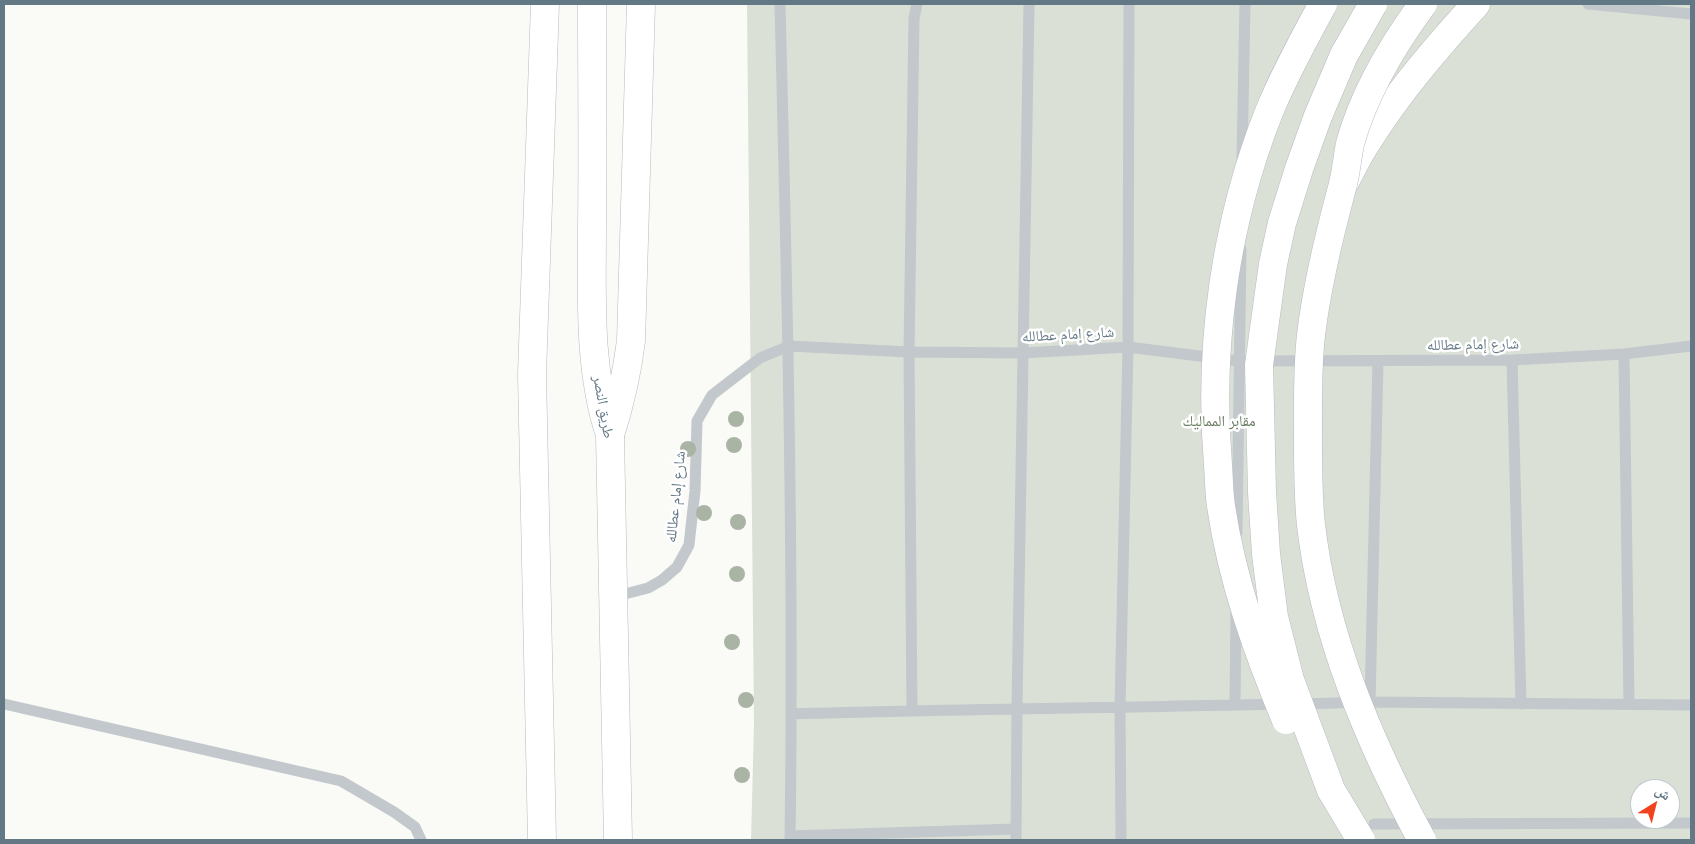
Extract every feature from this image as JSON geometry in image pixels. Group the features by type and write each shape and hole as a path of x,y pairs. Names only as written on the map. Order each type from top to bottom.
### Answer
{"highway":[{"path":"542,840 532,374 545,4"},
{"name":"طريق النصر","path":"592,4 592,308 598,385 602,410 610,435 618,840"},
{"path":"610,435 625,381 631,341 641,4"},
{"path":"1323,4 1298,51 1270,111 1251,162 1236,217 1224,278 1217,329 1214,391 1216,447 1221,506 1233,561 1254,637 1291,731 1331,790 1368,832"},
{"path":"1331,790 1290,680 1274,617 1266,554 1262,492 1259,366 1273,264 1282,223 1296,178 1318,116 1344,55 1373,4"},
{"path":"1422,840 1371,738 1335,636 1321,582 1311,525 1308,477 1308,385 1311,335 1330,230 1343,185 1350,144 1378,75 1423,4"},
{"path":"1343,185 1367,142 1401,94 1439,46 1476,4"}],"lane":[{"path":"780,4 789,346 790,838 1016,834 1016,708 1028,4"},
{"path":"912,711 909,352 914,18 916,4"},
{"path":"1122,840 1120,708 1128,347 1130,4"},
{"path":"1235,705 1245,4"},
{"path":"1588,4 1691,14"},
{"name":"شارع إمام عطالله","path":"613,597 648,588 677,568 690,545 695,491 697,421 712,395 719,389 760,358 789,346 909,352 1023,353 1128,347 1239,361 1512,360 1624,354 1691,346"},
{"path":"1624,354 1629,704"},
{"path":"1512,360 1521,704"},
{"path":"1370,702 1378,361"},
{"path":"791,714 1370,702 1691,705"},
{"path":"4,704 341,781 416,827 421,840"},
{"path":"1368,832 1691,823"}],"green space":[{"name":"مقابر المماليك","path":"747,4 1691,4 1691,840 751,840 754,724"}]}
